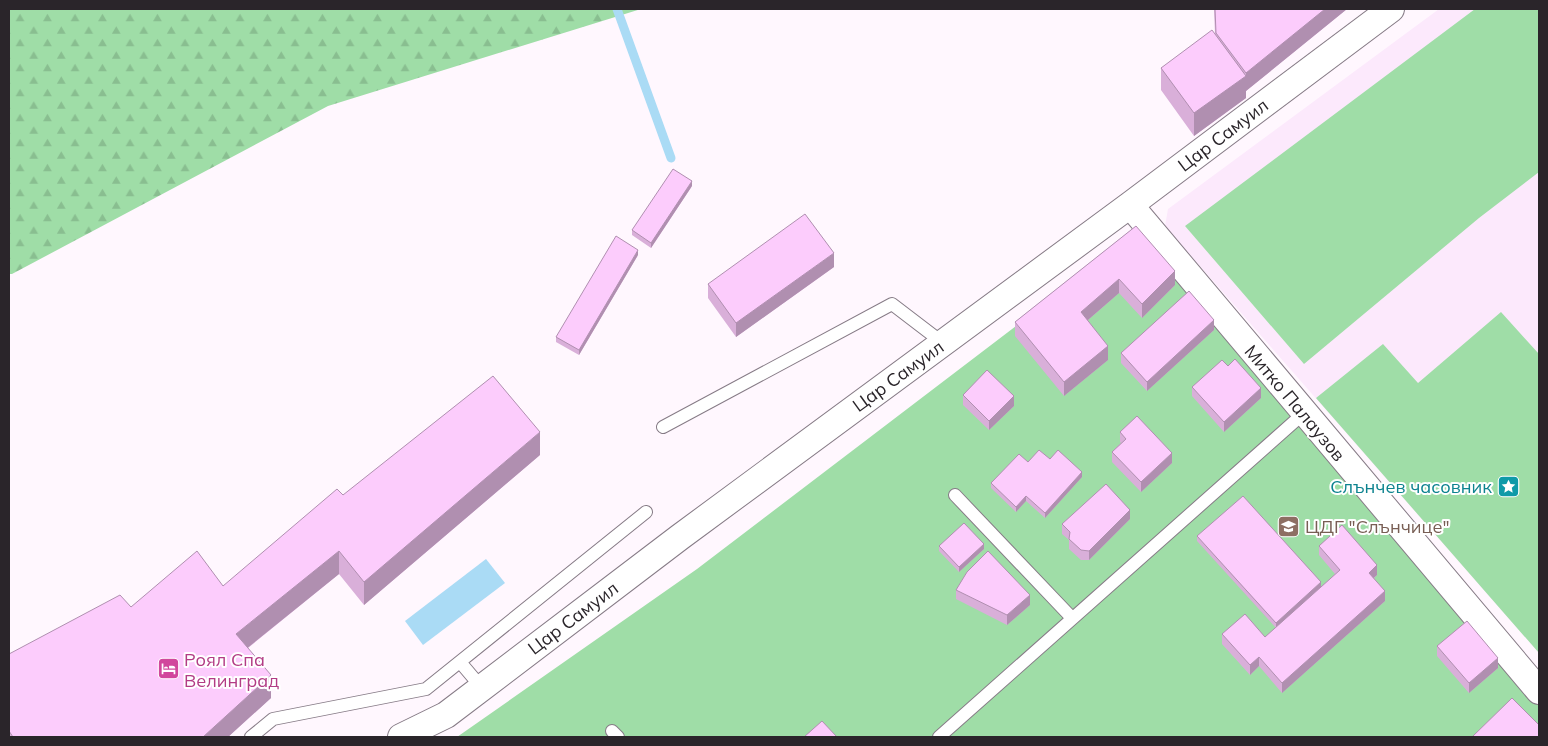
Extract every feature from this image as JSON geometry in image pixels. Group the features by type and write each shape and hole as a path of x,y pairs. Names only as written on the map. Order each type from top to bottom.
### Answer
{"street":[{"name":"Цар Самуил","path":"401,737 446,715 688,531 1130,205 1391,9"},
{"name":"Митко Палаузов","path":"1130,205 1539,691"}],"lane":[{"path":"663,426 892,304 943,343"},
{"path":"939,737 1304,413"},
{"path":"955,496 1072,618"},
{"path":"251,737 273,720 426,689 646,512"},
{"path":"460,662 482,688"}],"shaded area":[{"path":"1439,9 1539,9 1539,653 1165,226 1168,209"}],"green space":[{"path":"9,9 641,9 328,106 9,274"},
{"path":"1475,9 1539,9 1539,172 1479,218 1304,364 1185,226"},
{"path":"1137,234 1539,689 1539,737 457,737 697,569"},
{"path":"1501,312 1539,354 1539,653 1316,398 1383,344 1418,383"}],"water":[{"path":"486,559 505,583 423,645 405,621"}],"building":[{"path":"1215,9 1325,9 1246,73 1216,33"},
{"path":"1212,30 1246,76 1194,113 1161,68"},
{"path":"673,169 692,181 651,243 632,230"},
{"path":"805,214 834,253 736,323 708,284"},
{"path":"1136,226 1175,271 1142,304 1119,279 1081,312 1108,346 1064,382 1015,322"},
{"path":"616,236 638,250 579,350 556,337"},
{"path":"1189,291 1214,320 1147,382 1121,353"},
{"path":"1235,359 1261,388 1224,422 1192,387 1222,360 1228,366"},
{"path":"987,370 1014,396 989,421 963,395"},
{"path":"493,376 540,432 364,582 339,551 236,634 271,675 203,737 13,737 9,731 9,654 120,595 131,607 197,551 223,586 337,489 343,495"},
{"path":"1137,416 1172,453 1141,482 1112,452 1126,439 1120,432"},
{"path":"1039,450 1050,459 1058,450 1082,472 1045,513 1026,496 1016,507 991,483 1019,454 1028,462"},
{"path":"1106,484 1130,510 1089,551 1081,550 1069,539 1070,532 1062,524"},
{"path":"1243,496 1321,582 1276,623 1197,536"},
{"path":"964,523 984,544 959,567 939,546"},
{"path":"1342,525 1377,565 1369,573 1385,591 1282,683 1259,657 1250,665 1222,634 1245,614 1265,637 1340,570 1319,546"},
{"path":"988,551 1030,595 1007,615 956,590 967,572"},
{"path":"1467,621 1498,658 1469,683 1437,646"},
{"path":"1512,698 1539,725 1539,737 1472,737"},
{"path":"822,721 837,737 804,737"}],"waterway":[{"path":"617,9 671,158"}],"place":[{"name":"Слънчев часовник","path":"1508,486"},
{"name":"ЦДГ \"Слънчице\"","path":"1289,526"},
{"name":"Роял Спа Велинград","path":"168,669"}]}
